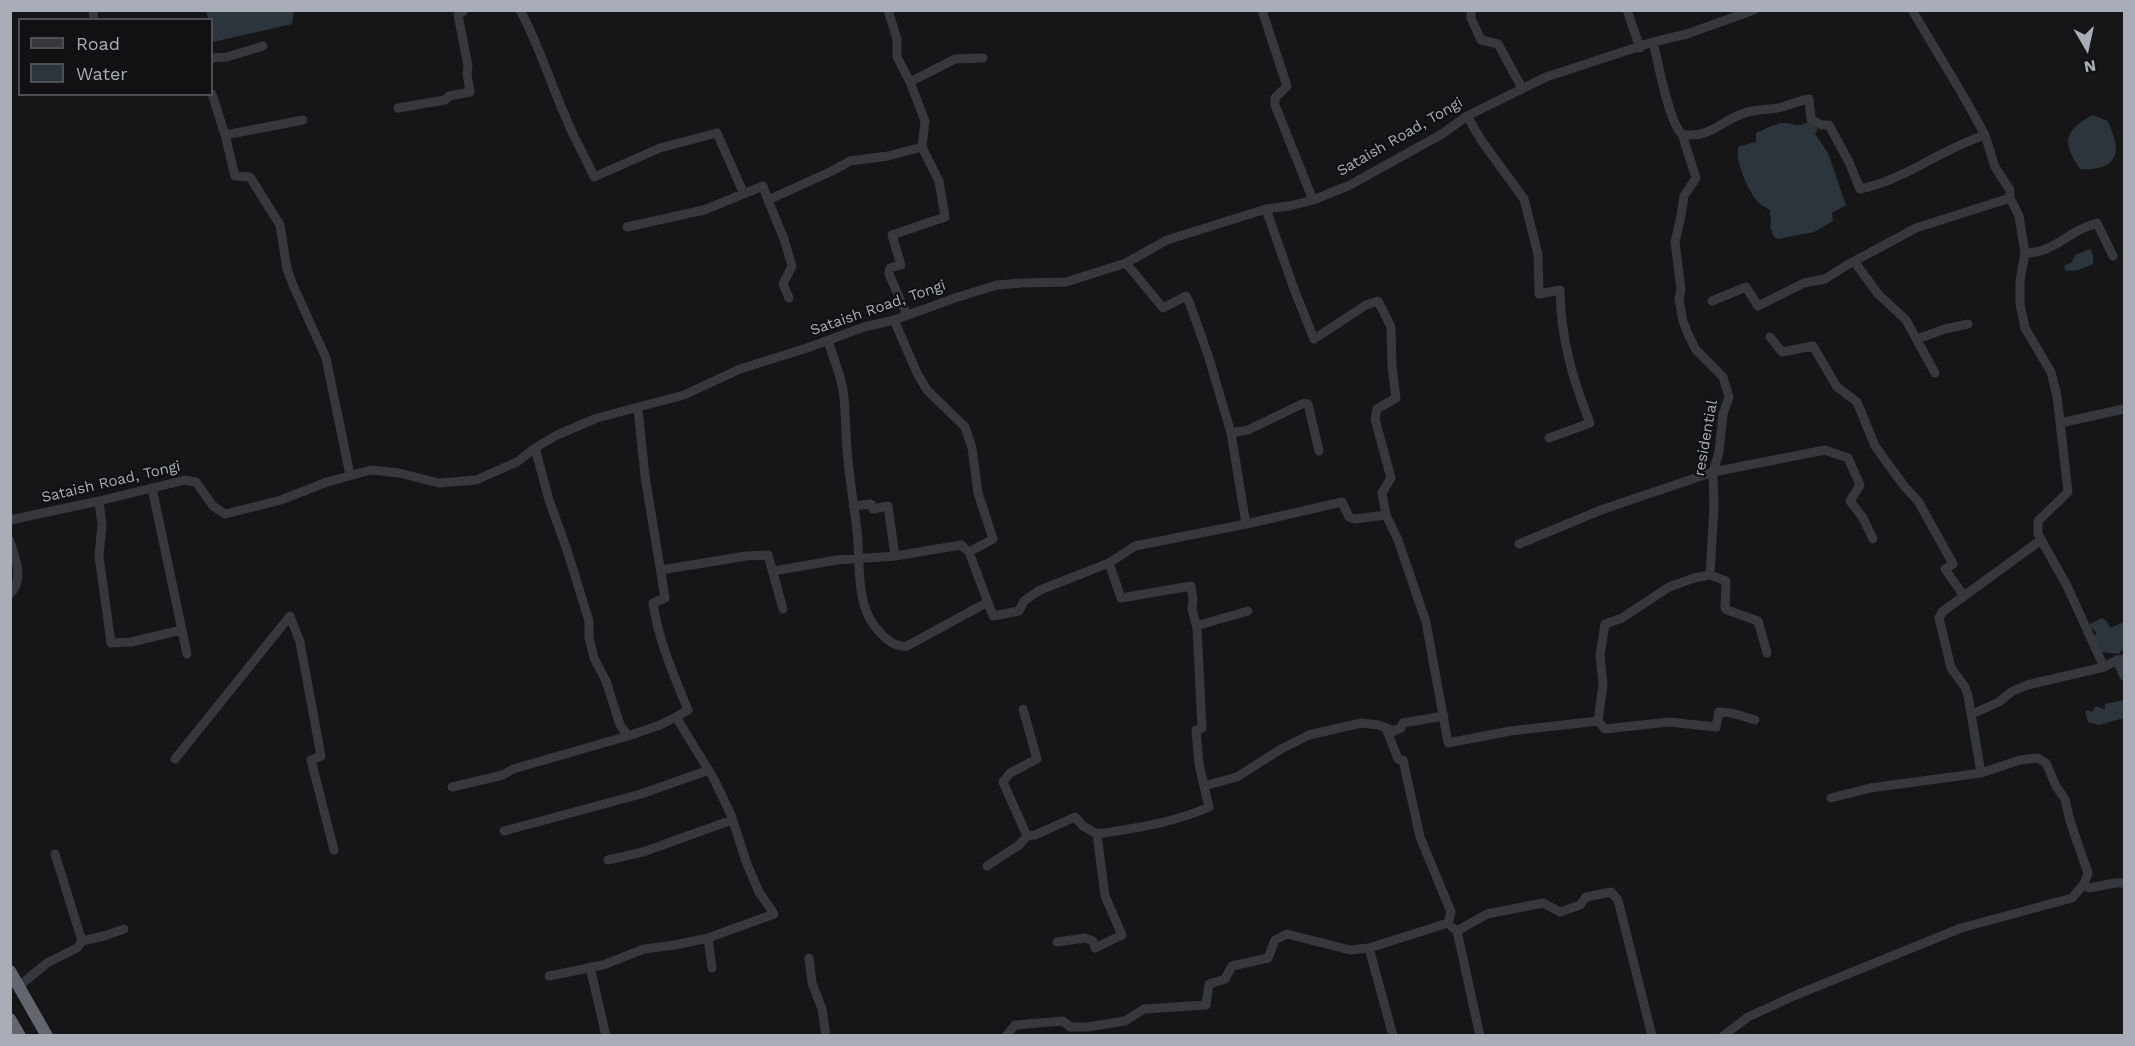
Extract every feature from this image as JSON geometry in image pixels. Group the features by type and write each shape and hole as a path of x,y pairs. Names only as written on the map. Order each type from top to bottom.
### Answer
{"highway":[{"path":"10,971 47,1035"},
{"path":"10,1019 20,1035"}],"street":[{"path":"398,108 445,100 449,96 470,92 468,66 458,15 464,12 463,10"},
{"path":"520,10 535,40 565,117 577,144 582,148 594,177 660,148 717,134 744,194"},
{"path":"888,10 897,39 897,57 910,82 925,121 922,147 939,181 945,217 892,235 902,265 890,268 889,274 907,315"},
{"path":"1262,10 1287,86 1275,98 1275,105 1313,200"},
{"path":"1472,10 1471,18 1481,40 1498,44 1522,88"},
{"path":"1627,10 1640,48"},
{"name":"Sataish Road, Tongi","path":"10,520 185,480 196,482 213,506 225,514 281,500 350,475 371,470 384,470 439,483 476,480 517,462 557,435 597,418 684,395 740,369 864,327 894,320 997,285 1066,282 1125,263 1167,240 1266,209 1313,200 1350,185 1442,134 1467,116 1546,77 1653,42 1687,34 1754,10"},
{"path":"1912,10 1985,135 1995,168 2010,190 2010,198 2019,216 2025,253 2020,281 2020,304 2025,328 2051,372 2057,396 2068,492 2037,520 2038,534 2067,586 2104,668"},
{"name":"residential","path":"1653,42 1669,106 1677,130 1682,134 1696,178 1683,196 1675,242 1683,321 1696,350 1723,377 1729,397 1723,414 1719,452 1713,472 1714,507 1710,575"},
{"path":"213,58 227,57 263,46"},
{"path":"910,82 955,59 983,58"},
{"path":"210,96 225,135 235,176 250,177 280,225 292,285 326,358 350,475"},
{"path":"1682,134 1703,135 1747,112 1782,107 1809,99 1811,119 1821,125 1830,126 1860,189 1886,182 1956,146 1985,135"},
{"path":"1467,116 1481,140 1524,199 1538,254 1539,294 1560,290 1560,319 1566,353 1575,386 1590,423 1550,438"},
{"path":"225,135 303,120"},
{"path":"768,200 850,161 888,156 922,147"},
{"path":"627,227 704,210 763,186 792,266 783,284 789,298"},
{"path":"1712,301 1746,287 1758,306 1804,283 1825,279 1916,228 2010,198"},
{"path":"1266,209 1314,339 1366,305 1378,301 1391,327 1392,367 1396,398 1377,409 1375,419 1391,478 1382,494 1386,515 1398,540 1426,622 1448,743 1510,730 1598,721"},
{"path":"2025,253 2038,253 2054,247 2076,231 2097,223 2113,256"},
{"path":"1854,261 1878,294 1906,320 1935,373"},
{"path":"1125,263 1163,308 1186,296 1209,358 1231,434 1246,524"},
{"path":"894,320 927,390 964,428 972,448 978,493 993,539 969,552"},
{"path":"1917,339 1968,324"},
{"path":"1770,337 1782,352 1813,346 1837,387 1857,402 1875,446 1918,501 1953,564 1945,569 1964,596"},
{"path":"828,341 843,388 864,605 878,630 894,645 906,646 988,602"},
{"path":"1231,434 1254,427 1304,403 1308,404 1319,451"},
{"path":"452,787 503,775 513,769 628,736 660,725 688,710 654,612 653,603 665,598 645,476 638,409"},
{"path":"2060,423 2124,409"},
{"path":"536,448 549,500 589,621 589,638 594,658 606,681 620,725 628,736"},
{"path":"1519,544 1601,510 1713,472 1825,450 1848,458 1860,485 1850,501 1863,518 1873,540"},
{"path":"152,488 187,654"},
{"path":"99,501 102,525 99,556 111,643 139,640 182,630"},
{"path":"773,571 837,560 895,556 961,545 969,552 993,616 1019,611 1024,601 1040,590 1109,564 1136,546 1342,502 1349,517 1355,519 1386,515"},
{"path":"853,506 871,504 873,508 888,506 895,556"},
{"path":"1981,773 1972,714 1965,687 1951,668 1939,618 1942,612 2041,540"},
{"path":"10,541 19,578 16,589 10,594"},
{"path":"661,570 746,556 768,555 783,609"},
{"path":"987,866 1019,845 1027,836 1035,835 1076,817 1083,826 1097,834 1149,826 1188,816 1209,807 1199,764 1196,730 1202,728 1197,628 1192,609 1191,586 1121,598 1109,564"},
{"path":"1755,720 1732,713 1719,712 1716,727 1669,722 1605,729 1598,721 1603,685 1600,655 1605,624 1623,618 1669,587 1710,575 1726,581 1725,608 1727,610 1758,621 1767,653"},
{"path":"1197,628 1207,622 1248,611"},
{"path":"175,759 290,616 300,642 321,756 311,760 334,850"},
{"path":"1972,714 1999,702 2027,685 2104,668 2121,659 2124,676"},
{"path":"1023,709 1037,759 1011,773 1003,782 1027,836"},
{"path":"1204,786 1237,777 1281,749 1309,735 1361,723 1379,724 1394,731 1401,728 1403,723 1444,716"},
{"path":"549,976 603,965 644,949 708,938 774,914 759,892 732,820 709,770 676,717"},
{"path":"1386,728 1398,759 1403,760 1420,837 1451,912 1448,923"},
{"path":"1723,1035 1748,1017 1796,995 1961,928 2072,898 2084,884 2088,873 2065,800 2046,763 2038,758 2020,760 1981,773 1870,788 1831,798"},
{"path":"504,831 641,794 709,770"},
{"path":"608,860 643,852 732,820"},
{"path":"1057,942 1085,939 1093,942 1095,948 1122,935 1105,896 1097,834"},
{"path":"55,854 82,941"},
{"path":"2084,884 2089,888 2124,883"},
{"path":"1457,931 1487,914 1543,903 1560,912 1580,905 1586,897 1611,892 1618,900 1652,1035"},
{"path":"1448,923 1457,931 1480,1035"},
{"path":"1006,1035 1015,1025 1063,1021 1070,1026 1087,1027 1125,1021 1144,1009 1206,1005 1209,984 1225,979 1232,966 1268,958 1275,940 1287,934 1343,949 1369,948 1448,923"},
{"path":"19,986 47,963 77,948 82,941 124,928"},
{"path":"708,938 712,968"},
{"path":"1369,948 1393,1035"},
{"path":"809,958 812,983 822,1009 826,1035"},
{"path":"590,967 606,1035"}],"water":[{"path":"206,10 294,11 292,24 213,42 213,18 208,18"},
{"path":"2092,115 2108,121 2115,141 2115,155 2108,164 2103,166 2080,169 2070,151 2069,138 2076,126"},
{"path":"1808,122 1818,129 1815,134 1828,153 1846,205 1832,213 1833,221 1814,232 1778,239 1774,237 1770,227 1770,210 1757,201 1743,175 1738,158 1739,146 1756,142 1756,133 1773,126"},
{"path":"2090,249 2093,264 2078,270 2066,271 2064,266 2072,262 2075,255"},
{"path":"2102,618 2107,621 2110,628 2124,622 2124,647 2119,654 2101,652 2094,641 2096,632 2088,625"},
{"path":"2124,700 2124,718 2099,725 2088,722 2085,712 2087,710 2092,712 2096,706 2105,710 2105,704"}]}
